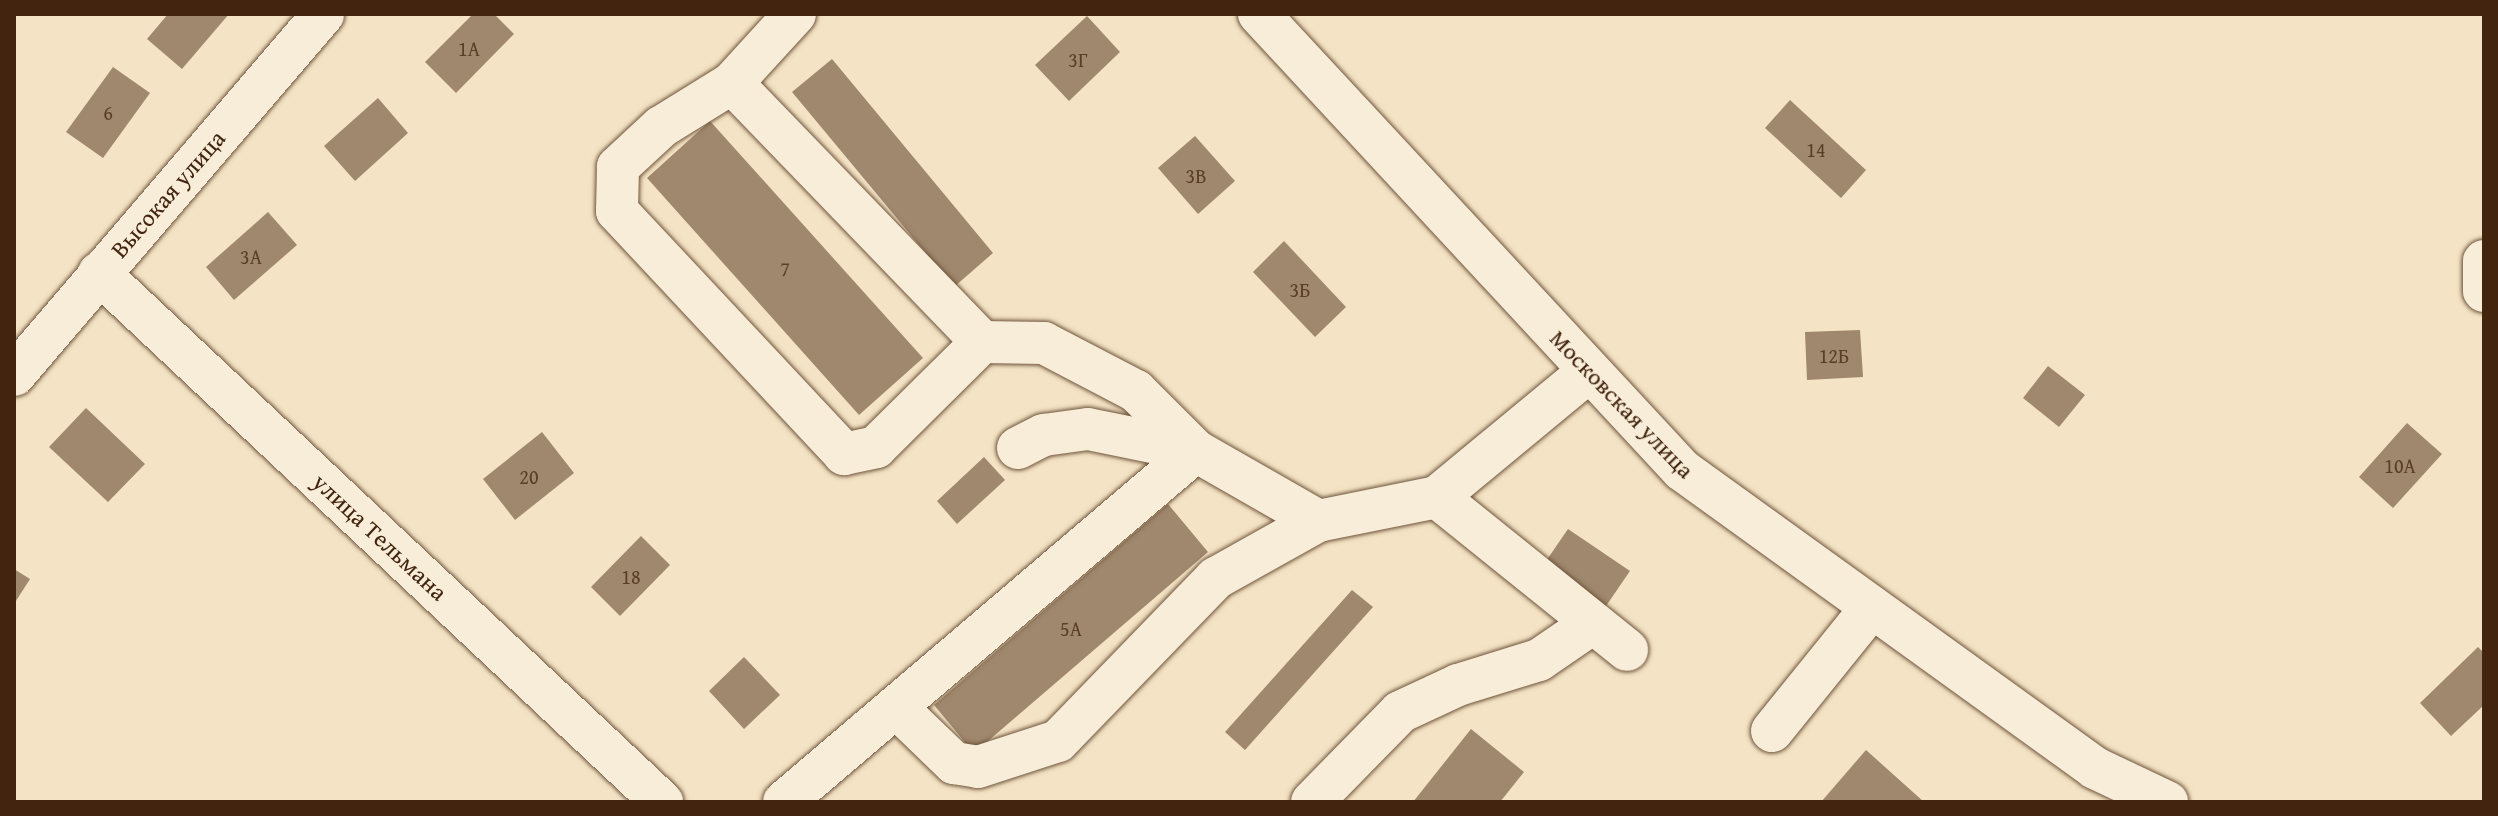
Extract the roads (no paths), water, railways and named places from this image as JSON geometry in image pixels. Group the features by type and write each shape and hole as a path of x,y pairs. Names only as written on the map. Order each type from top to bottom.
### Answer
{"street":[{"name":"Высокая улица","path":"14,375 323,14"},
{"path":"795,14 732,83 661,127 618,167 617,211 834,446 854,455 876,447 982,342"},
{"name":"Московская улица","path":"1259,14 1682,470 2095,768 2119,793 2167,802"},
{"path":"732,83 982,342 1044,343 1136,391 1196,451 1318,521"},
{"path":"2484,261 2484,291"},
{"name":"улица Тельмана","path":"99,273 662,802"},
{"path":"898,709 954,763 978,767 1058,741 1216,578 1318,521 1437,497 1588,372"},
{"path":"1018,448 1044,435 1088,429 1196,451"},
{"path":"784,802 898,709 1196,451"},
{"path":"1437,497 1627,650"},
{"path":"1772,731 1872,607"},
{"path":"1312,802 1400,712 1458,685 1539,660 1593,623"}]}
